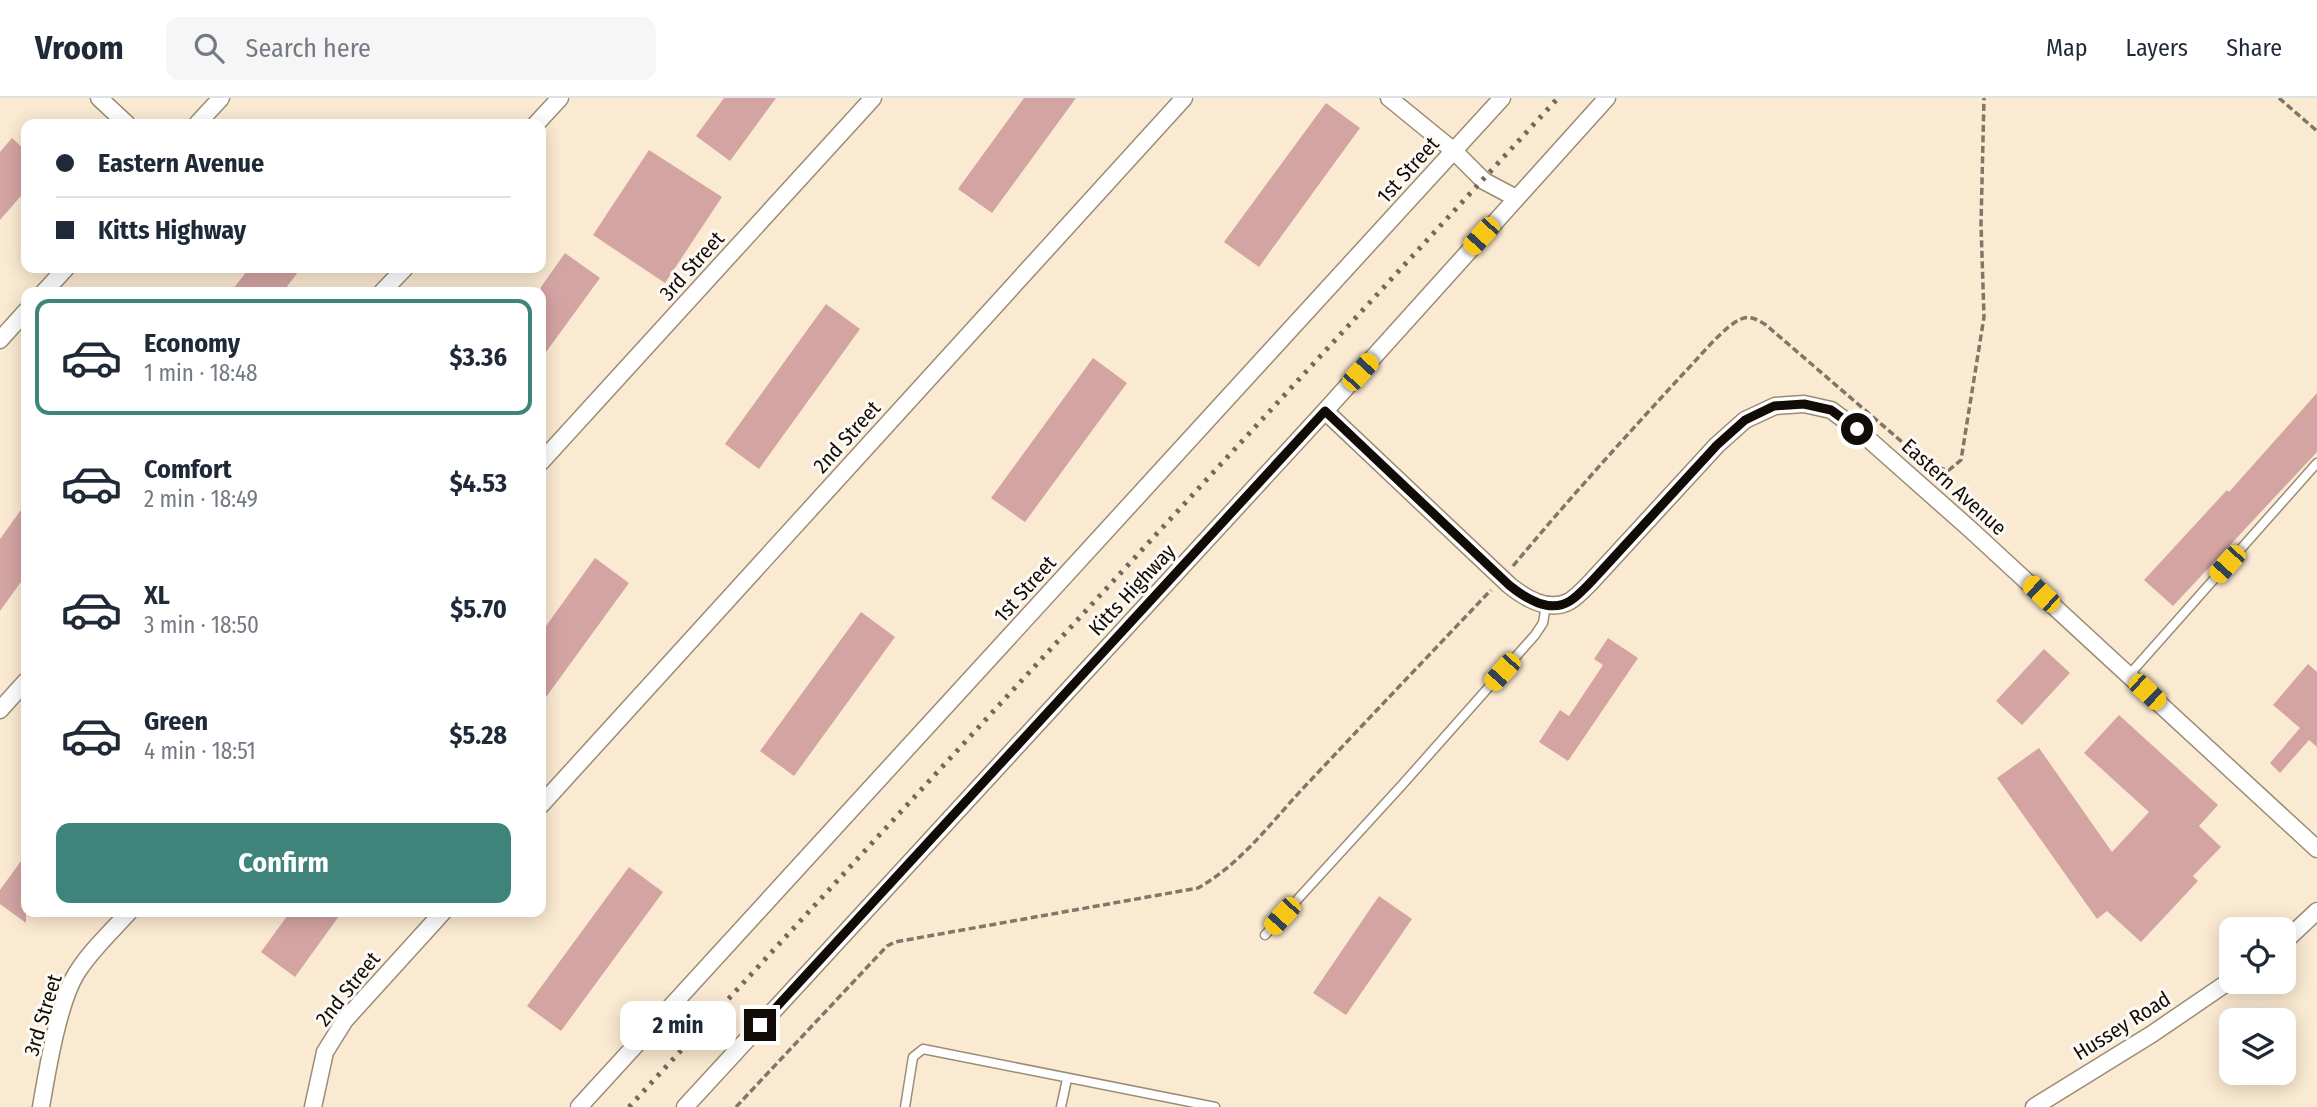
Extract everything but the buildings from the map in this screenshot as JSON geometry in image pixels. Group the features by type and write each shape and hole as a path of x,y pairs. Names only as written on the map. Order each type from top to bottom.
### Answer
{"street":[{"path":"99,98 122,119"},
{"path":"202,119 221,98"},
{"path":"541,119 560,98"},
{"name":"3rd Street","path":"546,457 873,98"},
{"name":"2nd Street","path":"546,800 1184,98"},
{"path":"1389,98 1454,151 1484,181 1516,198"},
{"name":"1st Street","path":"579,1107 1502,98"},
{"name":"Kitts Highway","path":"685,1107 1325,411 1607,98"},
{"path":"49,287 61,273"},
{"path":"387,287 400,273"},
{"path":"0,340 21,317"},
{"name":"Eastern Avenue","path":"1546,605 1569,602 1591,582 1717,445 1745,420 1774,406 1804,404 1831,410 1857,429 2317,849"},
{"path":"1325,411 1503,578 1527,599 1546,605"},
{"path":"0,710 21,687"},
{"path":"2296,931 2317,911"},
{"name":"3rd Street","path":"41,1107 57,1034 75,976 90,954 124,917"},
{"name":"2nd Street","path":"313,1107 325,1052 345,1020 438,917"},
{"name":"Hussey Road","path":"2034,1107 2219,989"}],"lane":[{"path":"2129,675 2317,463"},
{"path":"1265,935 1535,635 1543,623 1546,605"},
{"path":"905,1107 914,1057 923,1049 1215,1107"},
{"path":"1061,1107 1067,1079"}],"path":[{"path":"736,1107 887,946 895,942 1198,888 1214,879 1256,840 1503,578 1615,446 1734,323 1744,317 1754,318 1766,325 1930,466 1949,470 1956,466 1961,460 1984,317 1981,224 1984,98"},
{"path":"2279,98 2317,131"}],"railway":[{"path":"629,1107 1558,98"}],"route":[{"path":"760,1025 1325,411 1509,585 1527,599 1546,605 1569,602 1591,582 1717,445 1745,420 1774,406 1804,404 1831,410 1857,429"}]}
